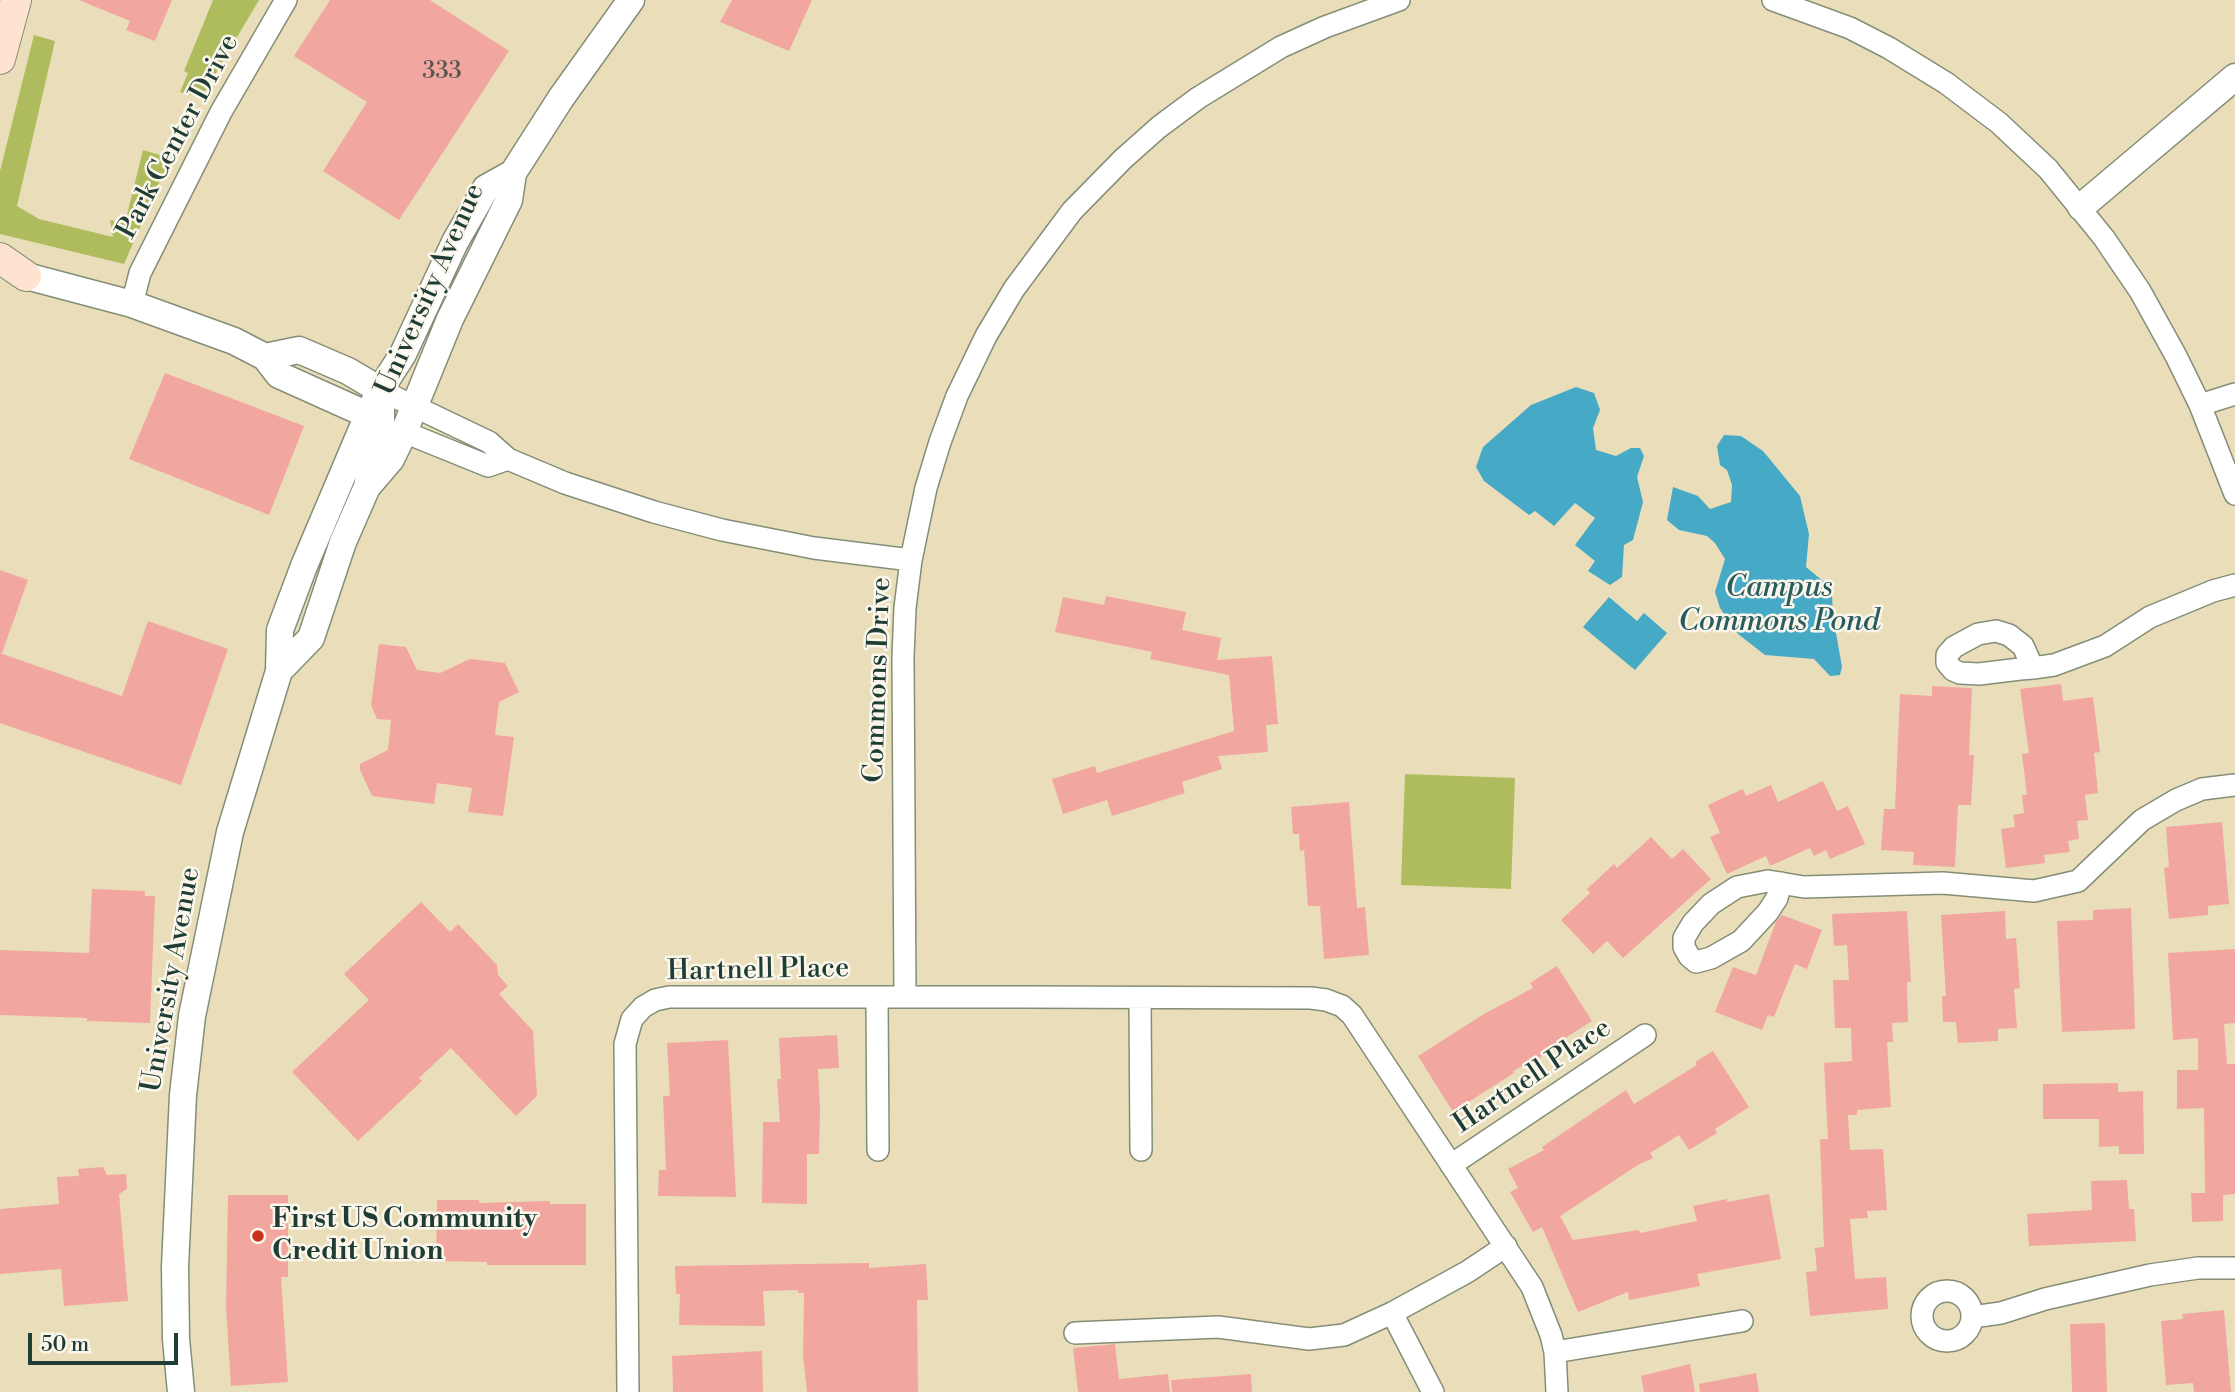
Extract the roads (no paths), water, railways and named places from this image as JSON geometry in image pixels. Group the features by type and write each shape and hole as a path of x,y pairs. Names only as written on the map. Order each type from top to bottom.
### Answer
{"main road":[{"path":"0,59 16,0"},
{"path":"0,258 13,279"}],"street":[{"name":"Park Center Drive","path":"132,304 140,273 215,124 286,0"},
{"name":"University Avenue","path":"367,487 391,459 404,432 450,319 509,201 513,173 561,98 632,0"},
{"name":"Commons Drive","path":"905,997 903,657 911,560 926,488 957,396 989,331 1014,289 1072,211 1159,127 1238,71 1325,27 1399,0"},
{"path":"1773,0 1850,28 1946,83 1999,123 2048,169 2105,237 2140,291 2200,405 2235,494"},
{"path":"2081,207 2235,77"},
{"name":"University Avenue","path":"181,1392 176,1339 175,1267 183,1095 192,1016 230,832 279,671 281,630 309,554 368,415 403,354 455,242 485,188 513,173"},
{"path":"13,279 132,304 187,323 265,357 279,375 368,415"},
{"path":"265,357 299,350 348,371 380,390 489,442 508,459 565,484 654,512 722,530 814,548 911,560"},
{"name":"University Avenue","path":"380,390 404,432"},
{"name":"University Avenue","path":"279,671 311,638 343,542 367,487 382,421 380,390"},
{"path":"2200,405 2235,394"},
{"path":"404,432 488,466 508,459"},
{"path":"2033,668 2054,665 2105,646 2150,617 2213,591 2235,585"},
{"path":"1781,883 1777,898 1768,912 1741,941 1711,958 1696,962 1689,956 1684,947 1684,938 1711,904 1737,887 1768,881 1781,883 1804,887 1943,883 2034,891 2078,881 2141,820 2176,800 2202,789 2235,785"},
{"name":"Hartnell Place","path":"628,1392 625,1044 632,1019 643,1007 655,1000 669,998 905,997 1311,998 1342,1006 1352,1015 1532,1287 1546,1318 1555,1352 1557,1392"},
{"path":"877,998 877,1150"},
{"path":"1140,998 1141,1150"},
{"name":"Hartnell Place","path":"1451,1165 1645,1035"},
{"path":"1075,1333 1219,1327 1309,1339 1344,1335 1467,1272 1506,1246"},
{"path":"1972,1317 2001,1313 2057,1296 2150,1275 2198,1268 2235,1268"},
{"path":"1392,1312 1433,1392"},
{"path":"1555,1352 1742,1321"}],"water":[{"name":"Campus Commons Pond","path":"1576,387 1594,393 1600,410 1593,428 1596,450 1616,456 1631,448 1640,448 1644,456 1637,477 1643,502 1633,540 1624,545 1622,577 1610,585 1588,571 1595,561 1575,545 1595,518 1575,503 1554,526 1535,511 1529,515 1484,481 1476,467 1483,447 1531,405"},
{"name":"Campus Commons Pond","path":"1724,435 1741,436 1763,451 1800,496 1809,534 1806,567 1824,582 1832,595 1842,667 1840,675 1830,676 1814,659 1765,655 1738,634 1720,608 1715,592 1725,559 1707,536 1679,530 1667,520 1673,487 1698,496 1710,509 1731,502 1732,485 1727,470 1720,465 1717,446"},
{"path":"1609,597 1637,621 1644,613 1667,633 1635,670 1583,627"}],"place":[{"name":"First US Community Credit Union","path":"258,1236"}]}
